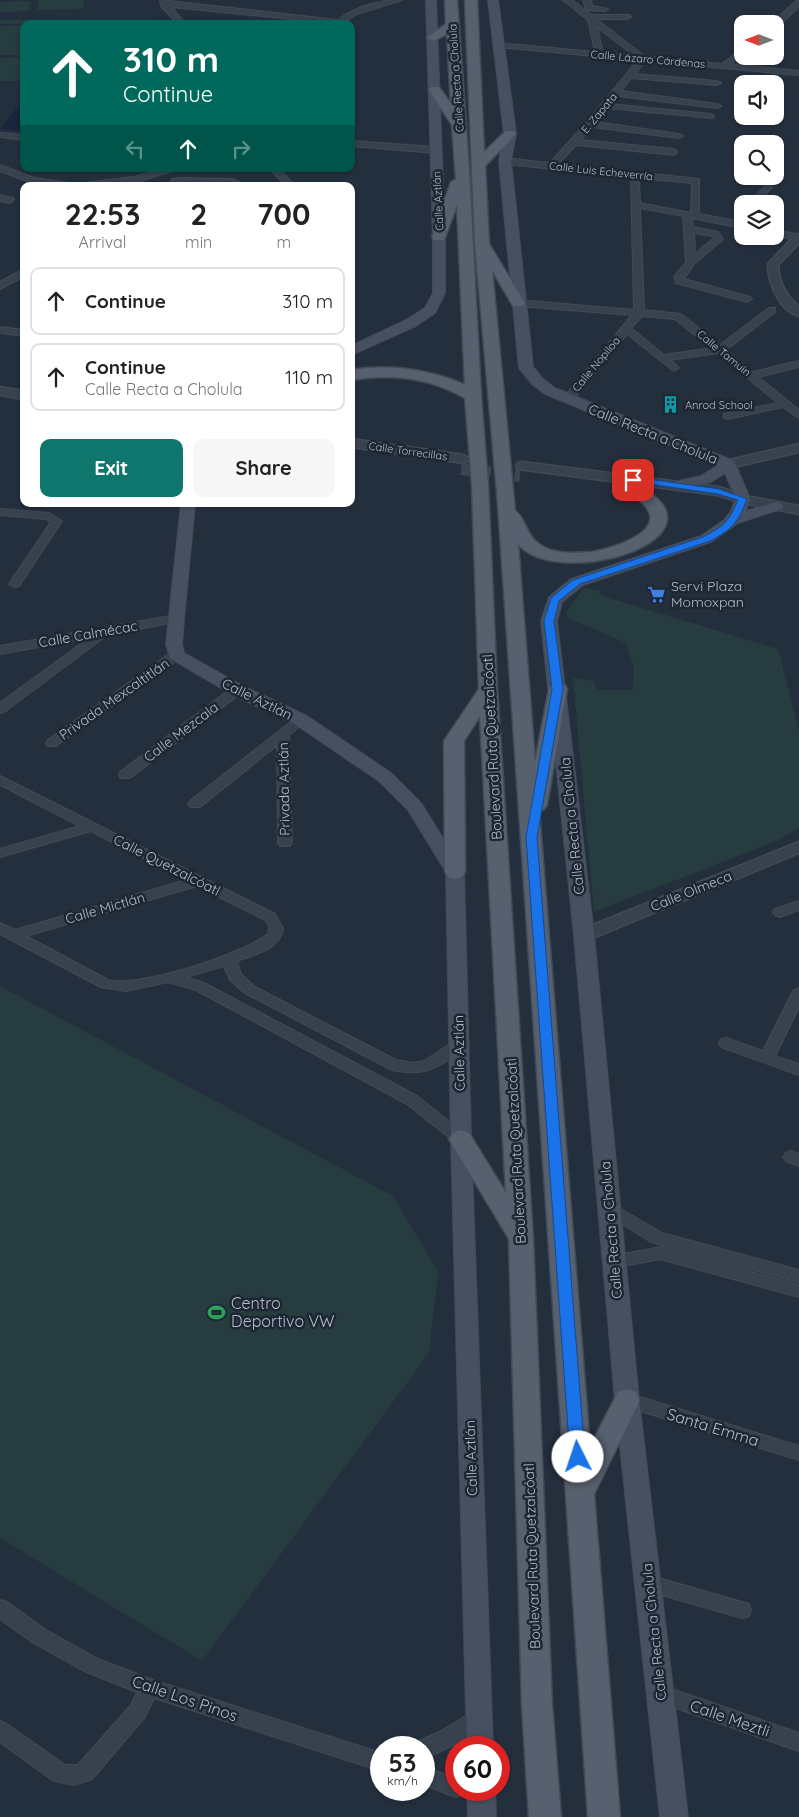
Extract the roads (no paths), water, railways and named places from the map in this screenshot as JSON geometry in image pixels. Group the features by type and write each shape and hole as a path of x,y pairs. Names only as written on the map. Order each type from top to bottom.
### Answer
{"main road":[{"name":"Calle Aztlán","path":"355,349 411,323 430,310 439,293 435,90 431,0"},
{"name":"Calle Recta a Cholula","path":"451,0 462,170 473,396 480,485"},
{"name":"Calle Recta a Cholula","path":"471,0 482,243 506,504 604,1817"},
{"name":"Calle Recta a Cholula","path":"493,0 497,45 510,134 505,161 526,368 537,381 567,400 729,464 743,499"},
{"path":"433,38 452,26"},
{"path":"435,90 458,125"},
{"path":"479,165 510,134"},
{"path":"439,237 462,170"},
{"path":"482,243 518,303"},
{"path":"355,375 376,372 416,374 440,381 473,396"},
{"path":"679,485 706,479 729,464"},
{"name":"Boulevard Ruta Quetzalcóatl","path":"480,485 488,689 521,1239 537,1705 545,1817"},
{"path":"506,504 523,540 537,550 566,557 606,555 632,546 647,536 653,531 659,519 655,506 627,486"},
{"path":"735,519 743,499"},
{"path":"735,519 776,506"},
{"path":"176,655 174,644 188,507"},
{"name":"Calle Recta a Cholula","path":"674,1817 628,1400 584,935 549,621 555,600 577,582 706,539 724,529 735,519"},
{"name":"Calle Aztlán","path":"176,655 237,690 301,720 385,777 415,807 455,872 461,1139 480,1736"},
{"path":"455,872 454,741 488,689"},
{"path":"531,837 558,689"},
{"path":"461,1139 521,1239"},
{"path":"580,1495 628,1400"}],"street":[{"path":"342,20 354,12 398,0"},
{"path":"567,0 643,59"},
{"path":"163,2 312,20"},
{"path":"163,2 179,20"},
{"path":"784,16 799,3"},
{"path":"588,4 628,14 591,18"},
{"path":"591,18 600,55"},
{"name":"Calle Lázaro Cárdenas","path":"497,45 643,59 724,70 797,71"},
{"name":"E. Zapata","path":"552,166 606,106 643,59"},
{"path":"630,76 659,82 714,87 724,70 734,59"},
{"path":"659,82 670,69"},
{"path":"616,93 717,106"},
{"path":"606,106 710,116"},
{"path":"590,124 679,136"},
{"path":"0,135 20,138"},
{"path":"575,142 674,152"},
{"path":"355,143 435,150"},
{"name":"Calle Luis Echeverría","path":"505,161 696,181 691,214"},
{"path":"0,168 32,180 47,182"},
{"path":"135,182 165,172"},
{"path":"277,172 287,182"},
{"path":"635,174 639,312"},
{"path":"760,195 768,187"},
{"path":"0,198 10,200"},
{"path":"637,205 734,220"},
{"path":"690,262 689,228 691,214"},
{"path":"689,228 715,234 719,239 690,262 678,281 747,299"},
{"path":"784,234 799,238"},
{"path":"799,238 773,264 773,278 778,291 799,313"},
{"path":"2,282 20,274"},
{"name":"Calle Tamuín","path":"518,303 678,316 799,415"},
{"path":"661,358 720,350 772,310"},
{"name":"Calle Nopiloa","path":"567,400 639,312"},
{"name":"Calle Nopiloa","path":"626,328 674,368"},
{"path":"1,330 20,332"},
{"path":"752,375 799,364"},
{"path":"0,392 20,394"},
{"path":"0,403 20,406"},
{"path":"728,416 785,404"},
{"name":"Calle Torrecillas","path":"355,444 463,464 355,452"},
{"path":"729,464 799,448"},
{"path":"743,499 714,497 521,471 679,485 719,491 743,499 799,510"},
{"path":"0,512 49,516 57,521 15,584"},
{"name":"Calle Calmécac","path":"0,650 176,619"},
{"path":"0,709 106,631"},
{"name":"Privada Mexcaltitlán","path":"52,743 176,655"},
{"name":"Calle Mezcala","path":"125,775 237,690"},
{"path":"195,804 301,720"},
{"name":"Privada Aztlán","path":"283,735 285,843"},
{"name":"Calle Quetzalcóatl","path":"0,780 270,917 276,924 275,936 270,942 230,958 170,978 128,986 102,983 6,932"},
{"path":"0,853 92,827"},
{"name":"Calle Olmeca","path":"584,935 799,847"},
{"name":"Calle Mictlán","path":"6,932 198,881"},
{"path":"780,912 799,905"},
{"path":"230,958 235,978 257,995 392,1065 406,1068 431,1066 460,1045"},
{"name":"Calle Quetzalcóatl","path":"170,978 201,987 412,1100 461,1139"},
{"path":"767,1057 799,993"},
{"path":"240,1009 257,995"},
{"path":"726,1043 799,1070"},
{"path":"609,1208 657,1238 799,1276"},
{"path":"614,1262 660,1254 799,1291"},
{"name":"Santa Emma","path":"628,1400 799,1453"},
{"path":"648,1583 742,1610"},
{"name":"Calle Los Pinos","path":"0,1608 39,1636 91,1665 149,1688 370,1758"},
{"path":"0,1730 61,1774 74,1776 85,1772 138,1711 149,1688"},
{"name":"Calle Meztli","path":"660,1694 799,1742"},
{"path":"435,1744 448,1738 479,1717"}],"water":[{"path":"20,104 20,131 0,129"}],"tunnel":[{"path":"461,469 520,476"}],"place":[{"name":"Anrod School","path":"671,405"},
{"name":"Servi Plaza Momoxpan","path":"657,594"},
{"name":"Centro Deportivo VW","path":"217,1312"}]}
